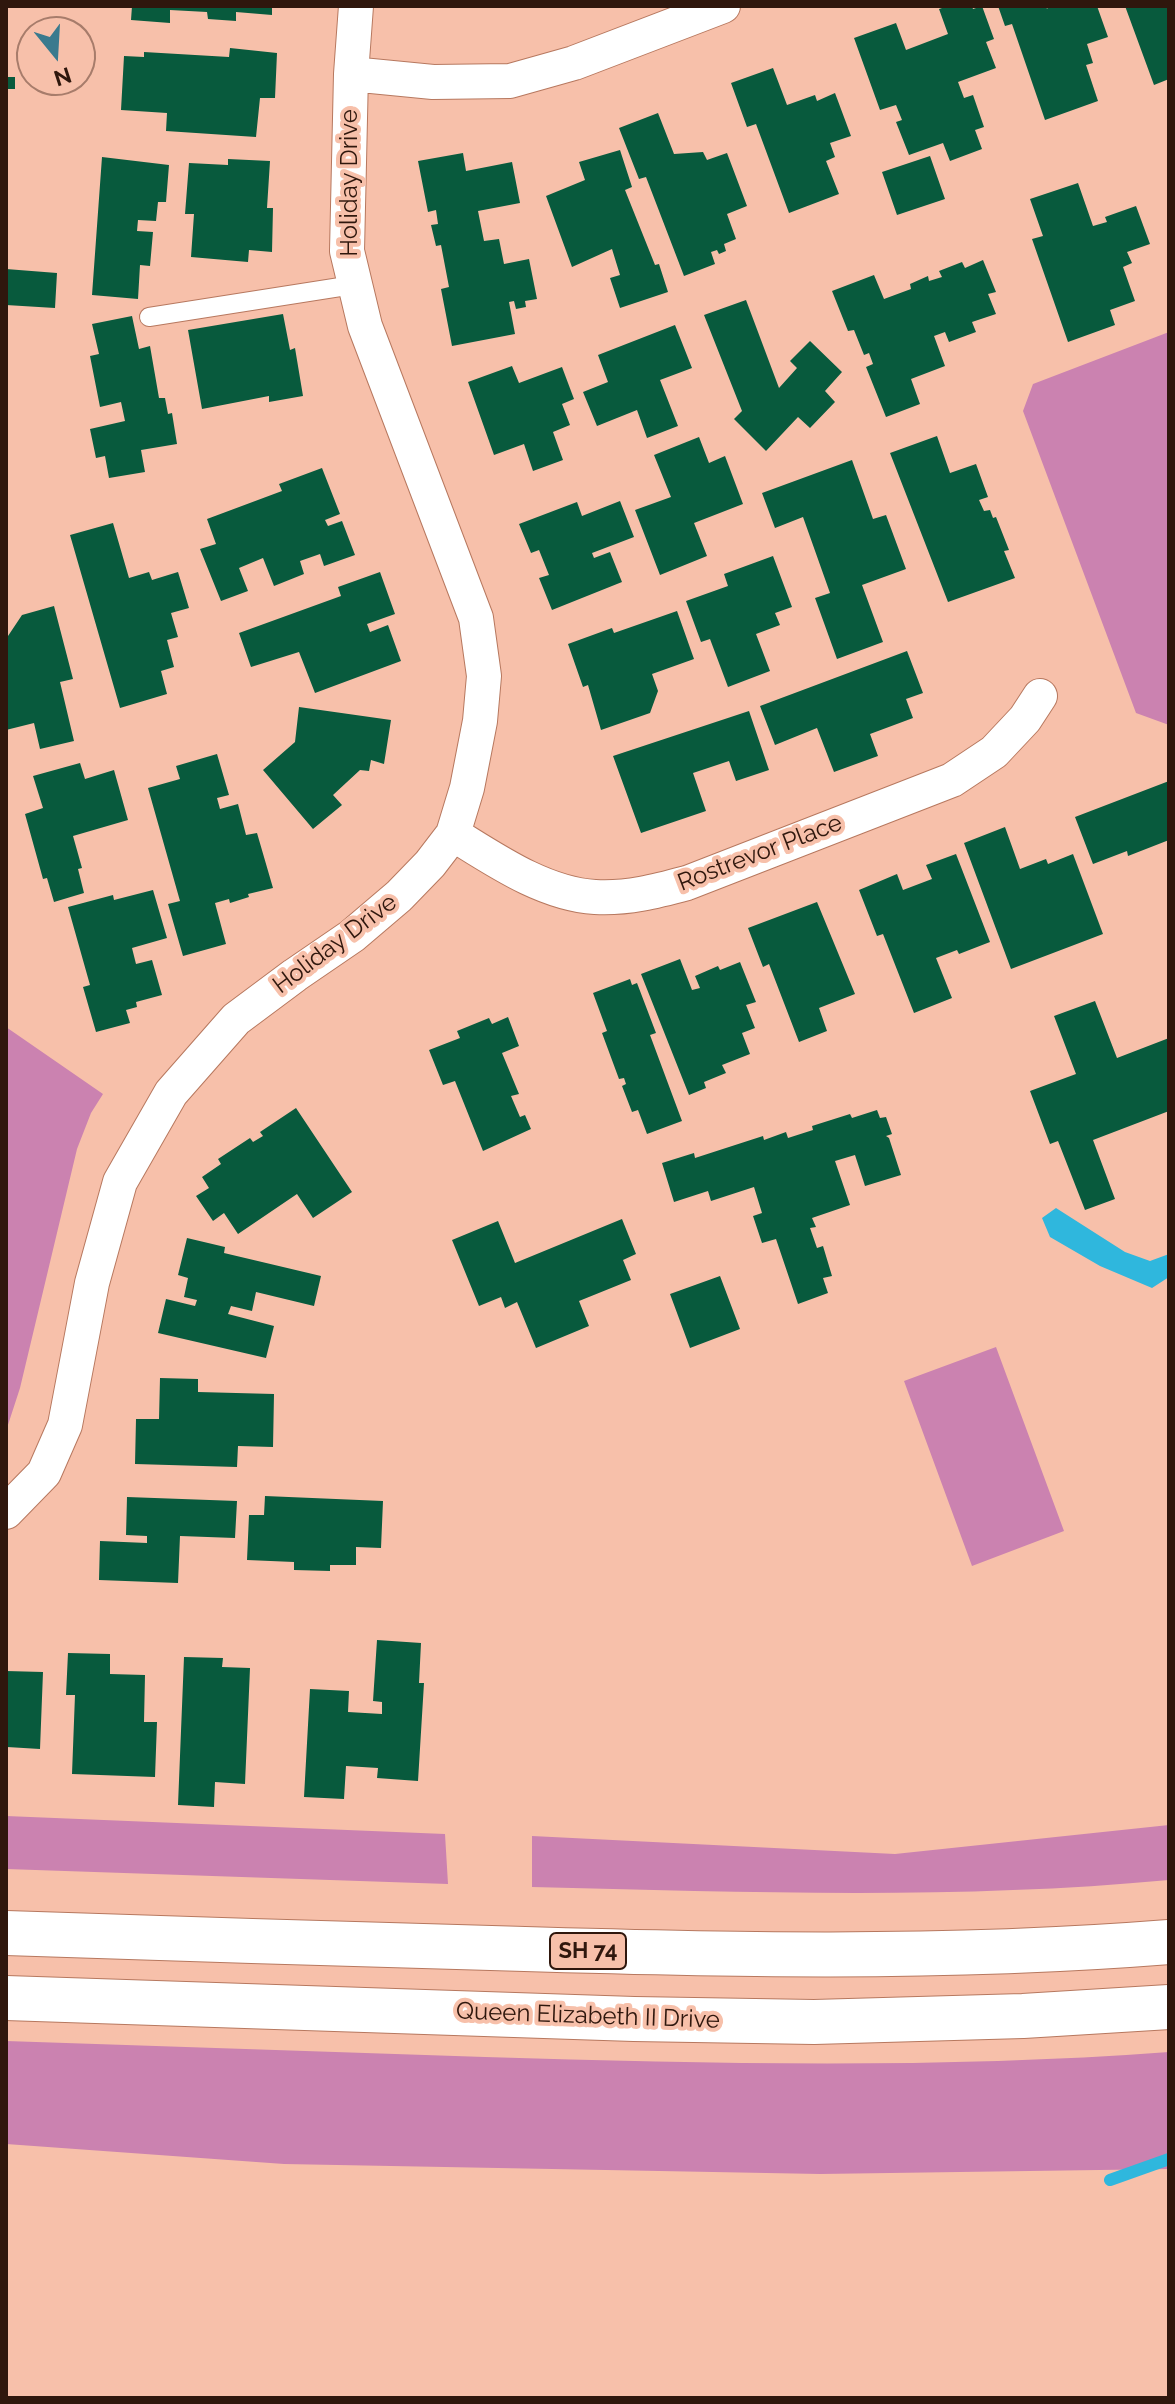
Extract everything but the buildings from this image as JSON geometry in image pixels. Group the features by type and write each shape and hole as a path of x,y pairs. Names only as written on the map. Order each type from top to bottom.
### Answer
{"highway":[{"name":"SH 74","path":"6,1933 796,1955 895,1955 1169,1942"},
{"name":"Queen Elizabeth II Drive","path":"6,1998 814,2022 1023,2016 1169,2007"}],"street":[{"name":"Holiday Drive","path":"6,1512 44,1473 65,1425 92,1283 120,1182 171,1093 236,1019 364,926 399,896 453,834 467,788 480,721 484,676 476,618 365,326 347,251 351,74 356,6"},
{"path":"351,74 433,82 510,81 553,70 723,6"},
{"name":"Rostrevor Place","path":"453,834 522,875 554,887 593,897 647,894 687,883 952,780 994,752 1025,719 1040,696"}],"lane":[{"path":"149,317 353,285"}],"shaded area":[{"path":"1169,332 1169,725 1136,713 1023,411 1033,384"},
{"path":"6,1027 103,1094 91,1113 77,1149 20,1388 6,1431"},
{"path":"996,1347 1064,1531 972,1566 904,1381"},
{"path":"6,1816 445,1834 448,1884 6,1869"},
{"path":"1169,1825 1169,1880 930,1892 532,1887 532,1836 895,1854"},
{"path":"6,2041 742,2063 998,2061 1169,2052 1169,2169 820,2174 284,2164 6,2144"}],"water":[{"path":"1056,1208 1125,1252 1150,1261 1169,1254 1169,1277 1152,1288 1100,1266 1050,1237 1042,1218"}],"waterway":[{"path":"1110,2180 1169,2159"}]}
